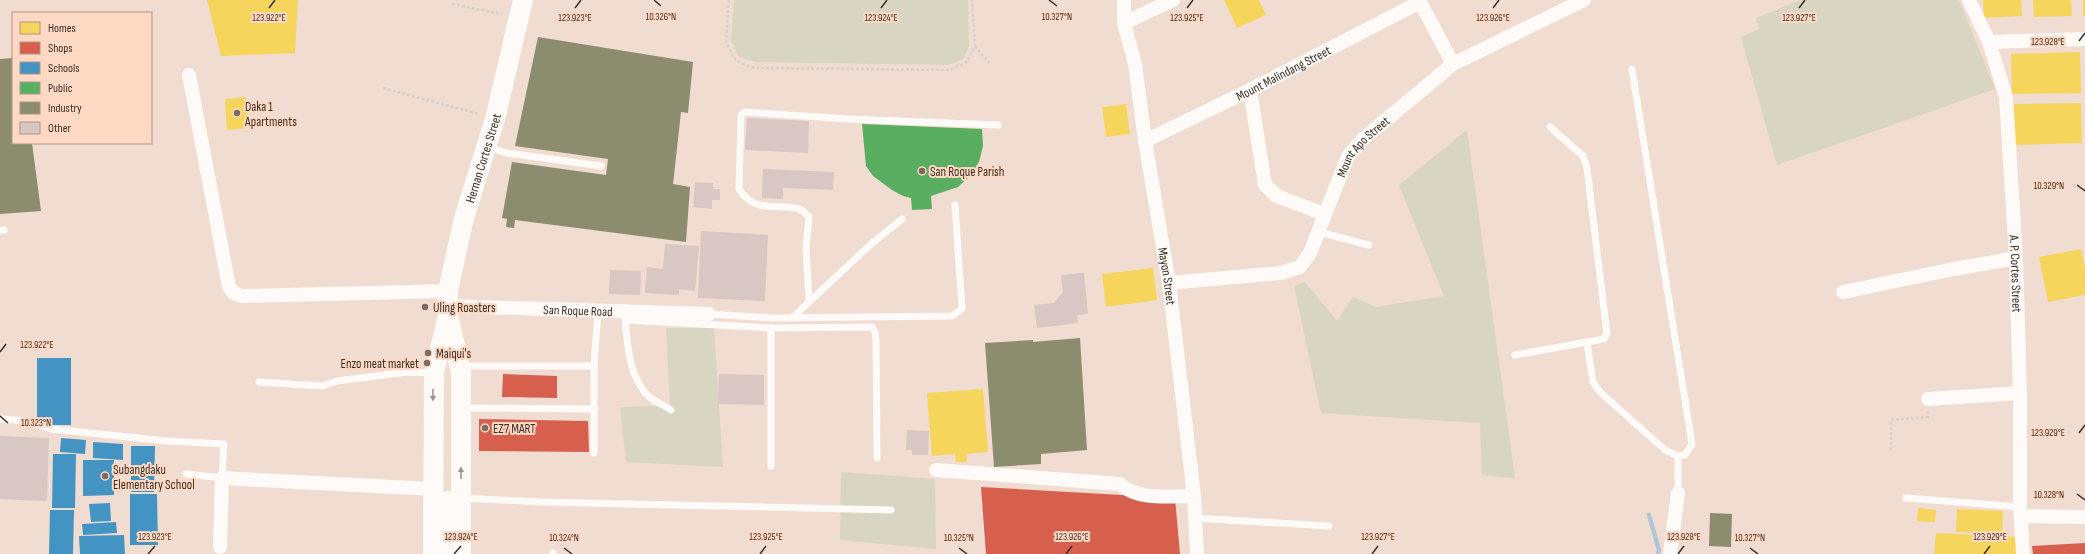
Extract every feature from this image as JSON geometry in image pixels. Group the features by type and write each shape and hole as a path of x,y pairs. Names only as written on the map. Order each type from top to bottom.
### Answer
{"main road":[{"name":"Hernan Cortes Street","path":"447,554 448,304 464,218 495,119 520,9"},
{"name":"Hernan Cortes Street","path":"432,554 433,489 447,370 448,304"},
{"name":"Hernan Cortes Street","path":"447,370 461,408 461,554"}],"street":[{"name":"Mayon Street","path":"1124,0 1124,23 1135,64 1145,141 1170,283 1194,496 1197,554"},
{"path":"1124,23 1173,0"},
{"name":"A. P. Cortes Street","path":"1969,0 1989,42 2006,97 2016,258 2020,393 2020,511 2023,554"},
{"path":"1419,1 1453,64"},
{"name":"Mount Malindang Street","path":"1145,141 1250,90 1419,1"},
{"name":"Mount Apo Street","path":"1170,283 1281,273 1300,267 1310,253 1348,156 1368,134 1453,64 1578,1"},
{"path":"1989,42 2085,39"},
{"name":"San Roque Road","path":"189,75 229,287 234,293 241,296 598,310 625,315 709,314"},
{"path":"1250,90 1265,185 1277,196 1324,214"},
{"path":"1843,292 2016,258"},
{"path":"1928,399 2020,393"},
{"path":"936,470 1120,484 1128,491 1143,495 1194,496"},
{"path":"220,547 222,478 433,489"},
{"path":"1670,554 1678,494"},
{"path":"2020,511 2085,516"}],"lane":[{"path":"1587,343 1593,382 1600,392 1666,450 1678,456 1685,455 1692,444 1632,69"},
{"path":"810,300 806,248 809,217 800,209 766,207 744,198 739,189 741,115 745,112 849,119 998,125"},
{"path":"1516,355 1587,343 1604,339 1607,334 1587,168 1583,156 1550,127"},
{"path":"486,147 507,153 601,166"},
{"path":"709,314 792,318 952,316 962,309 955,205"},
{"path":"792,318 870,245 902,219"},
{"path":"1319,232 1370,245"},
{"path":"594,453 594,366 598,310"},
{"path":"671,410 652,399 641,387 632,368 625,315 771,328 872,327 875,332 876,340 877,458"},
{"path":"771,328 771,466"},
{"path":"259,382 322,386 337,381 407,372 594,366"},
{"path":"461,408 594,409"},
{"path":"0,419 27,421 51,430 167,441 224,444 222,478 186,474"},
{"path":"1678,456 1678,494"},
{"path":"461,498 541,502 892,510"},
{"path":"1906,498 2020,511"},
{"path":"1194,518 1329,526"}],"path":[{"path":"729,0 726,42 736,61 754,68 950,70 967,62 975,46 972,0"},
{"path":"452,4 520,9"},
{"path":"975,46 989,64"},
{"path":"383,88 466,109 495,119"},
{"path":"1891,450 1891,420 1928,416 1928,399"}],"shaded area":[{"path":"734,0 968,0 969,47 963,59 949,65 755,62 739,57 731,41"},
{"path":"1800,0 1959,0 1995,89 1777,165 1741,37 1759,29 1756,18"},
{"path":"1467,130 1515,478 1482,475 1480,423 1321,413 1294,286 1305,282 1337,321 1353,297 1376,307 1444,296 1399,185"},
{"path":"666,328 714,328 723,467 626,462 620,407 670,405"},
{"path":"841,472 935,479 936,549 840,540"}],"building: Homes":[{"path":"207,0 298,0 295,53 221,56"},
{"path":"1224,0 1259,0 1266,15 1237,28"},
{"path":"1983,0 2021,0 2022,16 1984,18"},
{"path":"2033,0 2071,0 2072,16 2034,17"},
{"path":"2083,0 2085,0 2085,16 2083,16"},
{"path":"2080,52 2081,93 2012,94 2011,54"},
{"name":"Daka 1 Apartments","path":"246,97 249,128 227,130 225,99"},
{"path":"2081,103 2082,143 2014,145 2012,104"},
{"path":"1126,104 1130,134 1106,137 1102,107"},
{"path":"2081,249 2085,267 2085,295 2048,302 2039,257"},
{"path":"1153,268 1157,300 1106,307 1102,274"},
{"path":"983,389 988,452 966,454 967,462 956,462 955,454 932,456 927,393"},
{"path":"1918,508 1936,510 1935,522 1917,521"},
{"path":"1957,509 2003,511 2002,534 1956,532"},
{"path":"1936,533 2018,537 2017,554 1934,554"}],"building: Shops":[{"path":"503,374 557,376 557,398 502,397"},
{"path":"479,419 588,421 589,452 479,451"},
{"path":"981,487 1175,498 1180,554 986,554"},
{"path":"2085,543 2085,554 2033,554 2032,546"}],"building: Schools":[{"path":"37,358 71,358 71,425 37,425"},
{"path":"61,438 86,440 85,454 60,452"},
{"path":"93,442 123,444 123,460 93,458"},
{"path":"131,446 155,446 154,492 131,492"},
{"path":"53,454 76,454 75,508 52,508"},
{"path":"83,460 114,460 114,495 83,496"},
{"path":"130,494 157,494 158,545 130,545"},
{"path":"110,503 111,521 91,522 89,504"},
{"path":"50,510 74,510 73,554 49,554"},
{"path":"116,522 117,533 83,535 82,524"},
{"path":"124,535 125,554 80,554 79,536"}],"building: Public":[{"name":"San Roque Parish","path":"862,124 982,129 983,146 979,162 970,176 958,187 931,196 932,209 912,210 911,198 903,196 892,190 873,176 866,166"}],"building: Industry":[{"path":"538,37 693,62 688,113 681,112 673,184 690,187 686,242 515,220 514,228 506,227 507,219 502,218 512,162 606,175 608,159 515,146"},
{"path":"12,58 12,144 32,144 41,211 0,214 0,59"},
{"path":"1080,338 1087,450 1041,454 1041,464 994,467 985,343 1033,340 1033,342"},
{"path":"1710,513 1732,514 1731,547 1709,546"}],"building: Other":[{"path":"747,118 809,121 808,153 745,150"},
{"path":"763,169 834,172 833,190 783,188 783,199 762,198"},
{"path":"695,182 713,183 713,189 720,189 720,200 712,200 712,209 693,207"},
{"path":"701,231 768,235 765,301 698,298"},
{"path":"665,244 699,246 695,291 679,289 679,295 645,293 647,267 663,269"},
{"path":"610,270 641,271 640,295 609,294"},
{"path":"1084,273 1088,314 1077,315 1078,323 1037,328 1034,305 1054,303 1063,292 1061,275"},
{"path":"719,374 764,375 764,405 718,404"},
{"path":"907,430 929,431 928,455 912,455 912,450 906,450"},
{"path":"0,436 49,438 47,501 0,499"}],"waterway":[{"path":"1649,515 1659,550 1658,554"}],"place":[{"name":"Daka 1 Apartments","path":"237,113"},
{"name":"San Roque Parish","path":"922,171"},
{"name":"Uling Roasters","path":"425,307"},
{"name":"Maiqui's","path":"428,353"},
{"name":"Enzo meat market","path":"427,363"},
{"name":"EZ7 MART","path":"485,428"},
{"name":"Subangdaku Elementary School","path":"105,476"}]}
